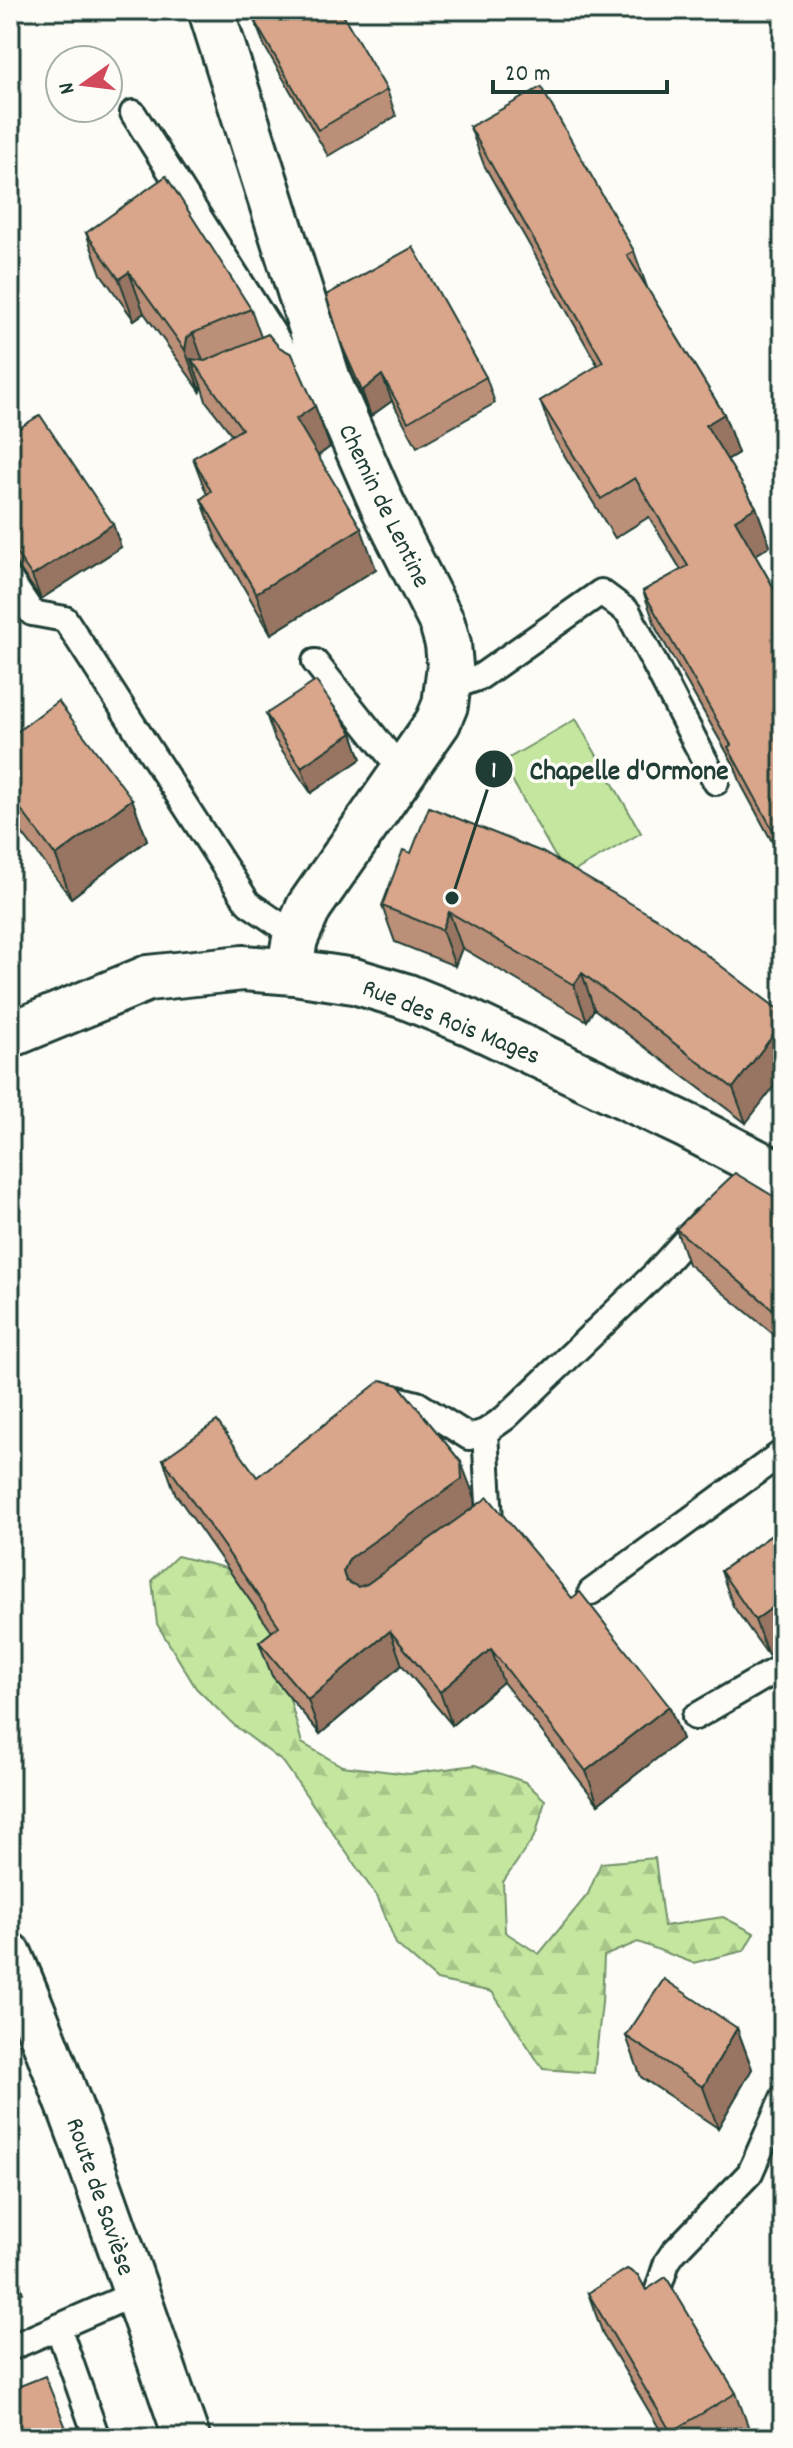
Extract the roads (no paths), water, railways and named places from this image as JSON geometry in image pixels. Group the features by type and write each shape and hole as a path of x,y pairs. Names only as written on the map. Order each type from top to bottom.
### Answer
{"street":[{"name":"Chemin de Lentine","path":"211,10 329,383 383,506 442,623 448,644 449,682 438,722 327,878 309,907 293,954"},
{"name":"Rue des Rois Mages","path":"10,1035 148,978 243,968 293,954 354,981 431,1006 576,1072 758,1171"},
{"path":"10,1003 148,978"},
{"name":"Route de Savièse","path":"10,1956 70,2103 187,2438"}],"lane":[{"path":"133,113 288,357 306,379 316,384 329,383"},
{"path":"263,366 288,357"},
{"path":"10,580 32,613 65,619 248,903 293,954"},
{"path":"449,682 466,682 480,677 601,592 628,612 716,782"},
{"path":"315,662 403,772"},
{"path":"365,1417 390,1397 417,1404 469,1437 485,1432 505,1418 654,1275 723,1199"},
{"path":"466,1537 490,1520 485,1432"},
{"path":"591,1592 783,1452"},
{"path":"695,1717 783,1666"},
{"path":"654,2302 673,2253 750,2173 783,2098"},
{"path":"10,2348 136,2293"},
{"path":"58,2327 97,2438"}],"place":[{"name":"Chapelle d'Ormone","path":"452,898"}]}
